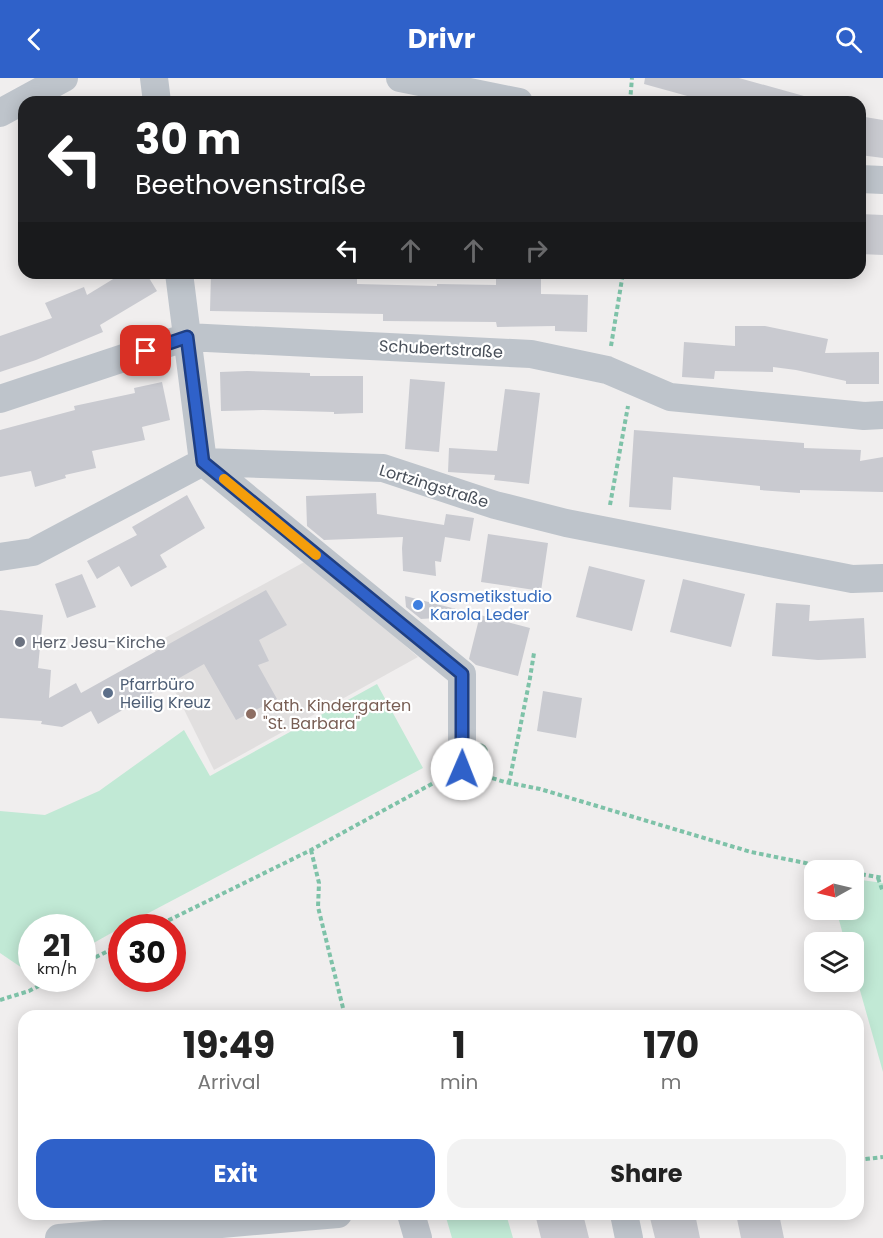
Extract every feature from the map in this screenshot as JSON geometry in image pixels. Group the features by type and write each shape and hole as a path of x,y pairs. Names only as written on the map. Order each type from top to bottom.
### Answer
{"street":[{"path":"31,96 64,78"},
{"path":"154,78 157,96"},
{"path":"400,78 489,96"},
{"path":"0,113 18,103"},
{"path":"866,179 883,180"},
{"path":"180,279 203,462 462,674 462,769"},
{"name":"Schubertstraße","path":"0,399 187,337 531,354 620,376 670,397 864,416 883,415"},
{"name":"Lortzingstraße","path":"0,556 33,552 203,462 383,468 495,505 566,523 852,579 883,578"},
{"path":"60,1238 268,1220"},
{"path":"413,1220 418,1238"},
{"path":"625,1220 629,1238"}],"path":[{"path":"630,96 632,78"},
{"path":"612,492 620,376 623,279"},
{"path":"509,783 534,653"},
{"path":"181,914 311,850 462,769 509,783 540,789 751,852 804,863"},
{"path":"311,850 319,883 318,907 344,1010"},
{"path":"864,875 881,878 883,892"},
{"path":"0,1000 26,992"},
{"path":"864,1159 883,1157"}],"shaded area":[{"name":"Kath. Kindergarten \"St. Barbara\"","path":"308,560 418,657 214,770 152,645"}],"green space":[{"path":"377,684 423,768 147,914 108,914 108,935 96,942 96,914 18,914 18,965 0,953 0,811 45,815 99,791 184,730 210,776"},
{"path":"864,880 883,883 883,1072 860,992 864,992 864,932 842,932 839,920 864,920"},
{"path":"447,1220 508,1220 513,1238 452,1238"}],"building":[{"path":"645,78 739,78 804,96 687,96 644,84"},
{"path":"866,117 883,120 883,158 866,156"},
{"path":"866,214 883,215 883,255 866,254"},
{"path":"113,279 150,279 157,291 100,325 103,332 36,360 0,372 0,336 52,318 45,303 84,287 87,295"},
{"path":"211,279 357,279 357,284 437,286 437,284 496,285 496,279 541,279 541,294 588,295 587,332 555,331 555,326 497,327 496,322 383,321 383,314 210,311"},
{"path":"735,326 765,326 828,339 825,353 879,352 879,384 846,384 846,381 773,367 773,372 715,371 714,379 682,377 684,342 735,346"},
{"path":"220,372 310,373 310,376 363,376 363,413 221,411"},
{"path":"410,379 445,382 439,452 405,449"},
{"path":"162,382 170,420 142,427 145,440 92,451 96,468 65,475 66,478 35,487 31,471 0,477 0,430 75,410 74,406 135,393 134,388"},
{"path":"505,389 540,393 529,484 494,480 495,475 448,472 449,448 497,451"},
{"path":"634,430 804,443 804,448 861,450 860,461 883,457 883,492 800,490 800,493 760,490 760,486 673,477 671,510 629,507"},
{"path":"376,493 377,514 444,525 446,514 474,518 470,541 445,537 441,562 435,561 436,576 403,571 403,537 324,540 307,526 306,496"},
{"path":"187,495 205,528 160,555 167,567 131,587 119,566 97,579 87,561 137,535 132,527"},
{"path":"488,534 548,543 541,591 481,582"},
{"path":"589,566 645,580 632,631 576,617"},
{"path":"82,574 96,607 67,618 55,584"},
{"path":"683,579 745,594 731,647 670,632"},
{"path":"266,590 287,625 259,640 269,661 258,665 277,699 236,720 204,664 98,724 91,711 62,727 41,724 42,721 0,718 0,610 43,615 38,668 51,670 49,698 76,683 81,693"},
{"path":"405,596 468,612 468,616 421,619 406,607"},
{"path":"776,603 810,605 809,621 864,618 866,658 818,660 772,656"},
{"path":"480,615 530,628 518,676 476,665 469,659"},
{"path":"543,691 582,698 576,738 537,731"},
{"path":"536,1220 584,1220 589,1238 541,1238"},
{"path":"650,1220 696,1220 700,1238 655,1238"},
{"path":"737,1220 780,1220 784,1238 741,1238"}],"slow traffic":[{"path":"224,479 316,555"}],"place":[{"name":"Kosmetikstudio Karola Leder","path":"418,605"},
{"name":"Herz Jesu-Kirche","path":"20,642"},
{"name":"Pfarrbüro Heilig Kreuz","path":"108,693"},
{"name":"Kath. Kindergarten \"St. Barbara\"","path":"251,714"}],"route":[{"path":"146,351 187,337 203,462 462,674 462,769"}]}
